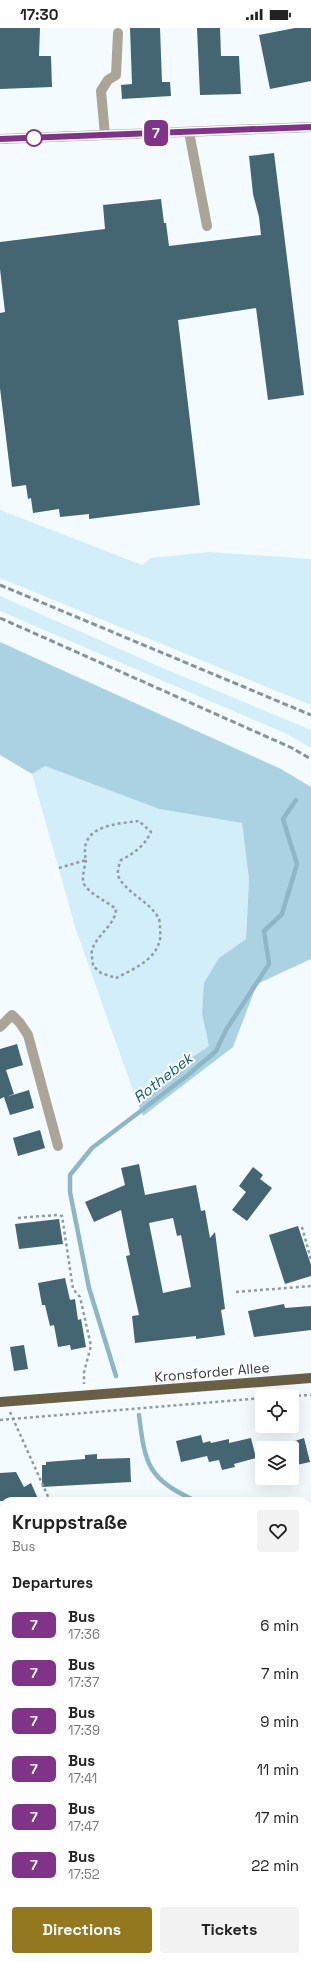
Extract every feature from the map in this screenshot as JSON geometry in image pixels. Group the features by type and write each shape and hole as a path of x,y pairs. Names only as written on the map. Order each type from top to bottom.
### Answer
{"main road":[{"name":"Kronsforder Allee","path":"2,1402 311,1378"}],"street":[{"path":"105,135 101,90 108,80 116,75 118,33"},
{"path":"0,139 311,127"},
{"path":"189,132 207,226"},
{"path":"0,1027 12,1015 20,1023 28,1035 58,1146"}],"path":[{"path":"139,821 151,832 144,844 132,855 121,860 118,869 120,880 159,918 161,933 158,945 149,960 116,978 101,973 93,966 92,952 98,937 116,917 116,909 108,901 86,888 82,880 86,860 83,849 87,840 94,832 107,826 139,821"},
{"path":"59,868 86,860"},
{"path":"18,1218 56,1215 62,1216 73,1289 80,1298 91,1346 84,1372 84,1395"},
{"path":"302,1227 311,1260"},
{"path":"236,1292 311,1286"},
{"path":"299,1396 311,1395"},
{"path":"0,1420 255,1399"},
{"path":"2,1402 13,1419 48,1497"}],"shaded area":[{"path":"0,510 142,565 151,558 209,552 311,559 311,705 0,578"},
{"path":"0,596 158,666 311,730 311,748 287,734 0,611"},
{"path":"0,642 281,769 311,787 311,959 257,984 233,1047 143,1116 135,1096 209,1046 202,1014 204,983 219,958 246,939 249,879 242,823 159,809 45,766 32,774 0,755"},
{"path":"45,766 159,809 242,823 249,879 246,939 219,958 202,1014 209,1046 135,1096 76,930 32,774"}],"building":[{"path":"0,28 40,28 39,56 51,56 52,87 0,89"},
{"path":"130,28 160,28 162,82 170,82 171,96 122,99 121,85 132,84"},
{"path":"197,28 220,28 221,56 239,56 241,94 200,95"},
{"path":"295,28 311,28 311,81 270,89 259,35"},
{"path":"274,153 304,395 268,400 256,308 178,320 200,505 89,519 89,514 60,517 59,509 33,513 31,498 28,499 26,485 12,487 0,388 0,313 5,312 0,269 0,242 105,229 103,205 161,199 169,246 261,235 259,217 253,194 249,156"},
{"path":"17,1044 23,1065 6,1070 14,1094 6,1097 29,1090 34,1108 10,1115 4,1097 0,1099 0,1049"},
{"path":"40,1130 45,1148 18,1156 13,1138"},
{"path":"139,1164 145,1195 196,1185 201,1211 205,1210 210,1238 215,1232 225,1309 221,1310 225,1335 196,1339 196,1336 135,1343 132,1316 139,1315 126,1256 130,1255 121,1210 94,1222 85,1202 125,1185 121,1168","holes":["173,1218 177,1236 181,1235 191,1287 163,1293 149,1223"]},
{"path":"253,1167 263,1175 260,1179 272,1188 247,1221 232,1210 246,1192 239,1186"},
{"path":"59,1219 63,1244 19,1249 15,1224"},
{"path":"298,1226 311,1265 311,1276 285,1284 269,1235"},
{"path":"65,1278 70,1300 75,1299 78,1320 81,1319 86,1347 71,1350 70,1345 58,1347 54,1325 50,1326 45,1305 42,1305 38,1283"},
{"path":"284,1304 285,1308 311,1306 311,1330 254,1337 248,1311"},
{"path":"24,1345 28,1369 14,1371 10,1347"},
{"path":"201,1435 203,1443 210,1441 211,1443 229,1439 229,1443 251,1438 255,1458 234,1464 235,1467 222,1470 219,1460 209,1462 207,1456 181,1462 176,1441"},
{"path":"304,1438 310,1462 299,1464 299,1441 295,1441"},
{"path":"97,1454 97,1459 130,1458 131,1482 42,1487 42,1465 46,1465 46,1462 85,1459 85,1455"},
{"path":"16,1472 24,1487 31,1483 37,1497 0,1497 0,1473"}],"waterway":[{"name":"Rothebek","path":"116,1376 89,1288 70,1192 70,1175 92,1148 188,1075 216,1051 226,1030 269,964 264,931 282,914 297,864 283,819 296,800"},
{"name":"Rothebek","path":"139,1415 144,1446 147,1458 152,1468 158,1477 188,1497"}],"railway":[{"path":"0,585 311,715"},
{"path":"0,618 292,748 311,759"}],"bus line":[{"name":"7","path":"0,139 311,127"}]}
